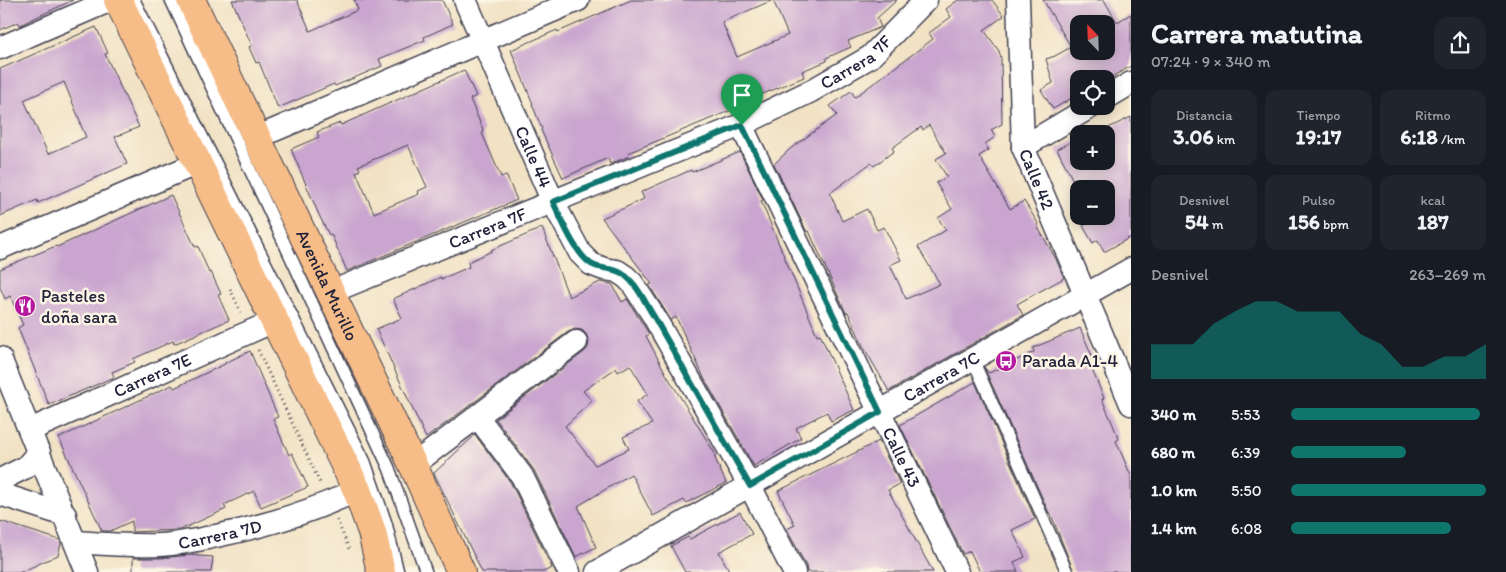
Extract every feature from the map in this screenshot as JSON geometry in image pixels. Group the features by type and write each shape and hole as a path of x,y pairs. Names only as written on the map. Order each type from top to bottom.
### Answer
{"main road":[{"path":"118,0 357,490 372,532 381,572"},
{"name":"Avenida Murillo","path":"191,0 413,465 461,572"}],"street":[{"path":"0,48 111,0"},
{"name":"Calle 44","path":"465,0 553,202 580,253 591,264 604,269 618,271 637,290 750,486 794,572"},
{"path":"256,138 578,0"},
{"name":"Carrera 7F","path":"331,292 742,125 811,91 870,57 926,0"},
{"name":"Calle 42","path":"1018,0 1024,147 1131,404"},
{"path":"1115,93 1131,84"},
{"path":"1024,147 1077,115"},
{"name":"Calle 43","path":"742,125 957,572"},
{"path":"0,248 198,163"},
{"name":"Carrera 7C","path":"597,572 1131,269"},
{"name":"Carrera 7E","path":"30,430 274,321"},
{"path":"413,465 576,342"},
{"path":"0,358 87,572"},
{"path":"477,416 522,476 569,572"},
{"path":"0,480 26,467 39,452"},
{"name":"Carrera 7D","path":"76,542 162,545 199,540 240,532 305,513 357,490"},
{"path":"0,494 65,515"}],"lane":[{"path":"134,0 365,462 386,523 398,572"},
{"path":"171,0 389,468 426,572"},
{"path":"973,360 1067,572"}],"building":[{"path":"0,0 73,0 20,25 18,22 0,30"},
{"path":"232,0 297,0 310,31 358,10 354,0 442,0 453,24 424,37 425,40 379,59 382,66 278,108 259,62 256,63 249,47 252,46"},
{"path":"631,0 773,0 897,0 877,18 881,27 848,41 851,47 826,58 827,61 802,71 804,77 628,153 629,156 610,164 608,158 563,178 541,130 533,104 511,50 557,30 558,32","holes":["773,0 788,35 737,57 722,22"]},
{"path":"958,0 992,0 1004,16 984,30 999,51 1001,58 1002,124 991,130 995,137 985,144 989,150 979,156 1010,209 1024,201 1039,225 1037,226 1056,259 1064,278 1017,304 1023,315 889,391 863,346 848,312 846,313 809,231 807,232 774,164 790,149 837,115 830,106 851,91 855,97 933,39 929,33 951,17 946,9","holes":["929,125 946,153 936,159 947,177 936,183 952,209 938,218 946,230 918,247 940,284 906,299 890,265 901,260 884,227 877,230 867,209 842,221 830,193 871,163 874,166 894,151 892,148 921,127 923,130"]},
{"path":"1043,0 1104,0 1113,15 1070,15 1070,45"},
{"path":"1131,14 1131,66 1115,75 1115,70 1070,70 1070,99 1053,109 1041,90 1053,83 1046,59 1070,48 1070,60 1115,60 1115,19 1117,22"},
{"path":"96,27 108,53 105,54 139,127 115,137 127,164 38,203 37,200 0,216 0,69","holes":["64,82 86,137 48,154 24,100"]},
{"path":"464,70 476,96 470,99 484,132 482,133 501,177 506,175 517,200 347,271 331,234 329,235 319,215 291,149 319,137 317,132 340,123 341,125","holes":["408,145 427,187 418,191 419,194 374,213 356,172 360,170 358,166"]},
{"path":"1131,117 1131,237 1104,252 1098,240 1093,243 1083,226 1115,225 1115,180 1073,180 1057,149 1070,142 1070,170 1115,170 1115,125"},
{"path":"740,152 763,200 761,201 817,335 820,334 854,410 831,421 827,412 796,428 801,438 754,466 705,380 676,317 671,320 649,285 652,284 602,218 644,199 641,192 691,170 692,172"},
{"path":"171,195 195,247 198,246 209,273 211,272 221,294 218,295 229,320 174,344 173,341 133,359 135,362 112,372 114,377 49,405 18,328 23,325 10,296 5,299 0,287 0,269 57,247"},
{"path":"542,228 569,297 600,282 612,284 622,302 627,299 649,334 646,336 666,374 716,455 714,456 726,483 686,503 684,500 653,516 631,474 578,506 596,547 576,557 534,470 496,419 588,348 589,341 582,330 575,329 568,332 426,438 376,329 402,318 393,299 441,277 441,279 469,267 468,262","holes":["630,365 648,394 637,401 652,424 623,437 629,449 595,465 565,426 592,401 583,391 616,368 618,372"]},
{"path":"1080,328 1093,358 1088,360 1119,439 1116,441 1131,476 1131,572 1074,572 1050,512 984,367 989,373 1034,352 1033,348"},
{"path":"250,351 278,417 273,419 289,455 292,453 308,487 261,507 254,491 224,505 226,509 180,530 132,532 132,521 110,531 102,531 59,438 172,385 174,388"},
{"path":"975,382 1035,519 1012,530 1025,557 1014,562 1018,572 980,572 970,551 963,554 900,425"},
{"path":"475,435 511,483 552,568 543,572 482,572 434,473"},
{"path":"879,441 900,484 888,490 933,572 807,572 806,566 787,529 795,525 778,491"},
{"path":"740,512 752,534 719,552 730,572 685,572 671,546 688,537 690,539"},
{"path":"0,521 60,540 61,544 58,555 21,572 0,572"},
{"path":"189,555 213,557 211,572 133,572 133,558"}],"place":[{"name":"Pasteles doña sara","path":"25,306"},
{"name":"Parada A1-4","path":"1006,361"}],"route":[{"path":"742,125 880,412 750,486 637,290 618,271 604,269 591,264 580,253 553,202 742,125"}]}
